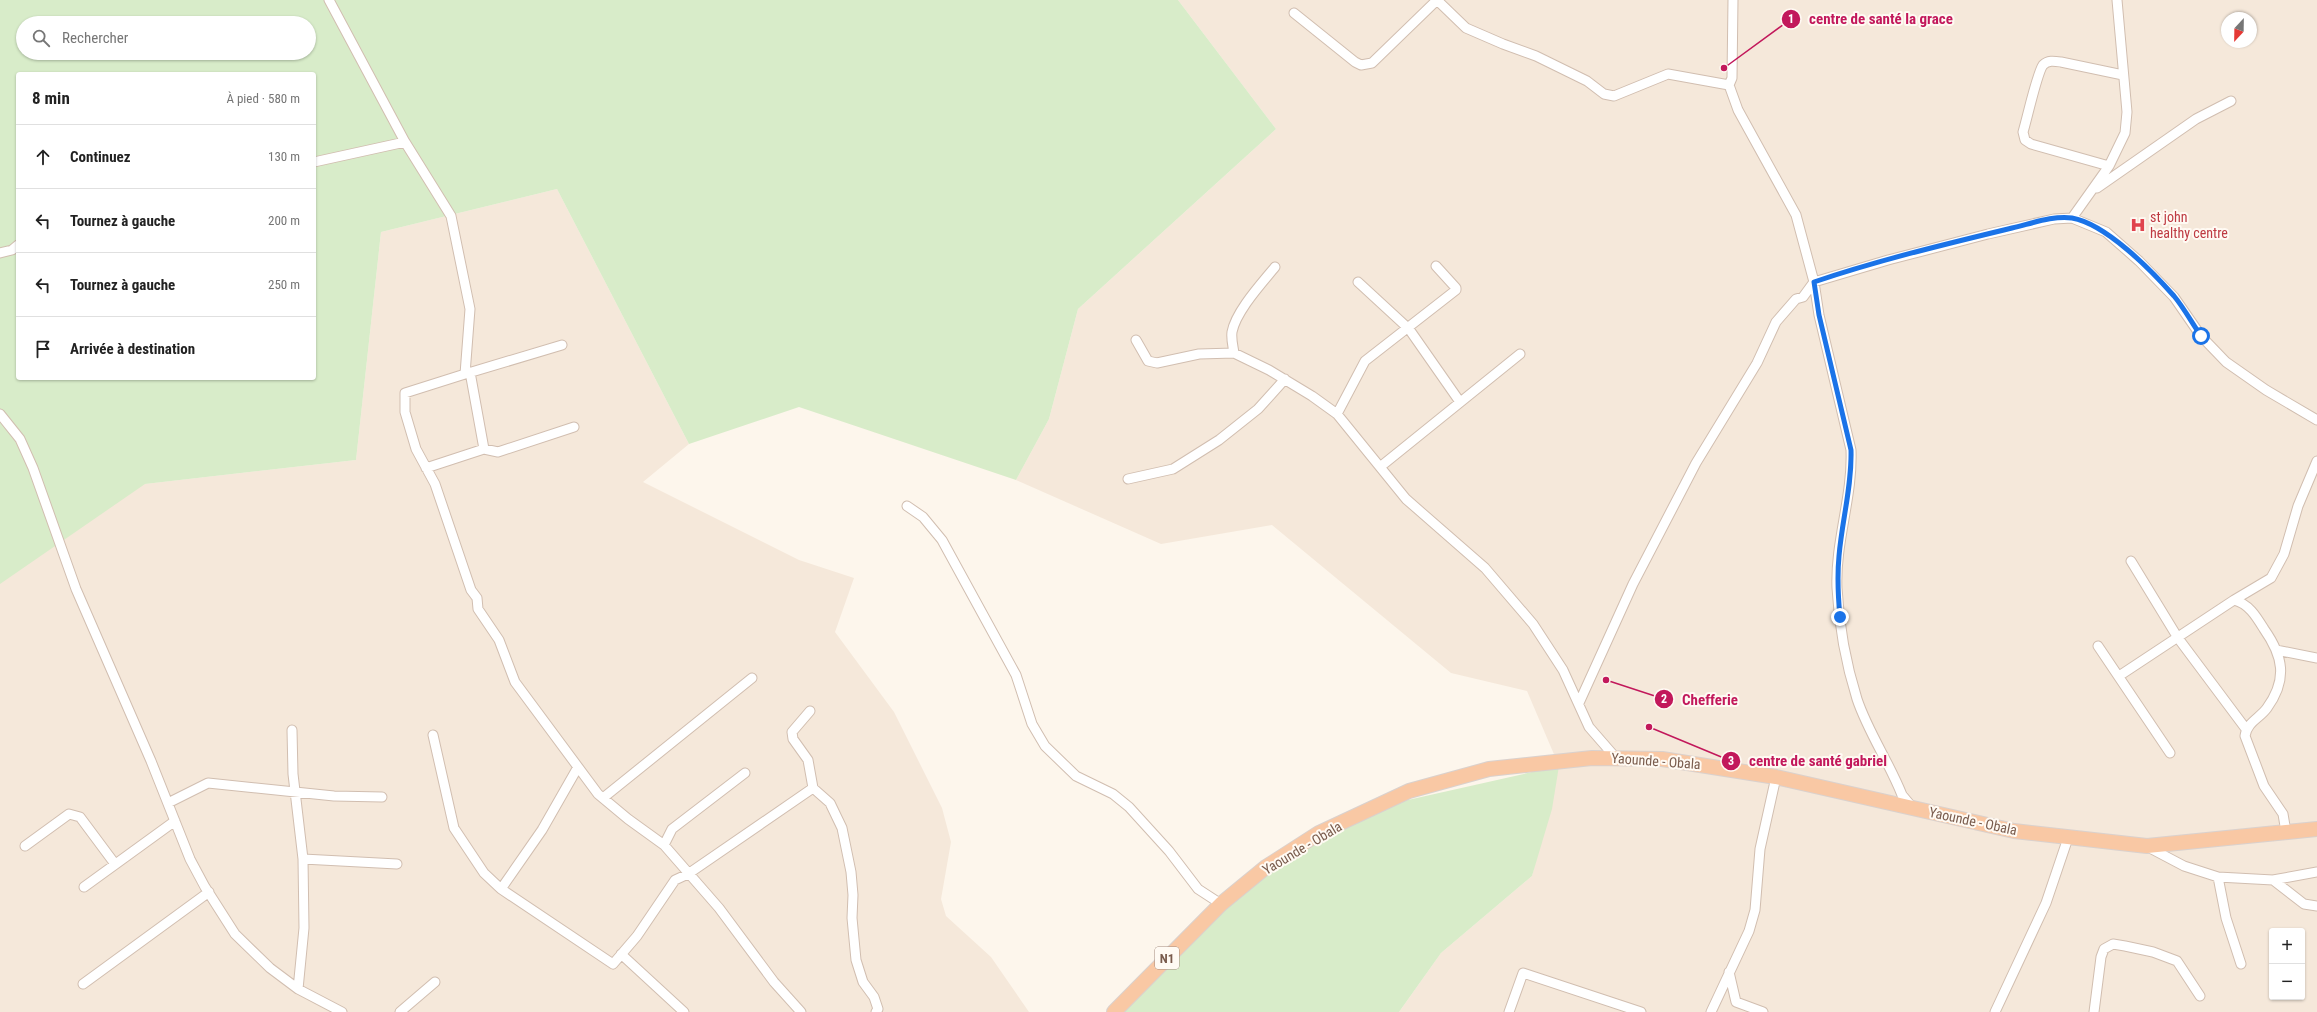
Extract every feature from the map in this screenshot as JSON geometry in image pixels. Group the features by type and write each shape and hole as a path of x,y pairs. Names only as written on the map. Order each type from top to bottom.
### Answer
{"highway":[{"name":"Yaounde - Obala","path":"1114,1012 1221,904 1266,867 1319,833 1409,791 1489,769 1568,759 1662,759 1776,777 2014,830 2068,838 2147,846 2317,828"}],"street":[{"path":"329,0 405,142 452,216 470,309 468,373 484,449"},
{"path":"1294,13 1355,62 1366,65 1372,63 1437,0 1466,28 1536,56 1587,81 1604,94 1614,96 1668,74 1729,85"},
{"path":"1733,0 1732,78 1729,85 1738,110 1796,215 1814,282 1819,315 1851,450 1852,469 1839,556 1837,587 1843,640 1858,699 1902,795 1912,807"},
{"path":"2072,218 2093,191 2109,166 2125,133 2127,112 2117,0"},
{"path":"2109,166 2030,144 2025,140 2023,132 2038,77 2044,65 2051,61 2123,75"},
{"path":"2093,191 2196,119 2232,101"},
{"path":"316,162 405,142"},
{"path":"1579,704 1633,584 1696,463 1757,363 1776,322 1796,299 1804,296 1814,282 1888,260 1988,234 2054,219 2072,218 2106,232 2139,261 2174,297 2201,336 2226,362 2266,390 2317,420"},
{"path":"0,253 12,250 16,247"},
{"path":"1337,414 1365,361 1456,290 1456,288 1436,266"},
{"path":"1234,353 1232,336 1235,323 1251,298 1275,267"},
{"path":"1358,282 1409,328 1460,402"},
{"path":"1136,340 1148,361 1157,363 1199,354 1234,353 1285,379 1337,414 1406,499 1465,549 1514,601 1550,647 1589,727 1616,758"},
{"path":"562,345 405,393 405,412 416,449 435,484 471,590 477,598 478,609 499,640 515,682 603,798 628,820 664,845 719,908 774,982 801,1012"},
{"path":"1380,467 1520,354"},
{"path":"1128,479 1173,469 1219,440 1258,409 1285,379"},
{"path":"0,414 20,439 33,468 76,590 168,803 190,859 235,934 270,968 298,989 342,1012"},
{"path":"426,468 484,449 498,452 574,427"},
{"path":"2119,676 2234,600 2271,578 2284,554 2298,506 2317,461"},
{"path":"907,506 932,526 945,545 1016,675 1032,724 1045,746 1076,776 1113,794 1129,807 1169,851 1198,889 1221,904"},
{"path":"2131,561 2178,638 2246,729"},
{"path":"2234,600 2245,603 2271,639 2281,660 2282,680 2267,708 2246,729 2245,736 2253,761 2264,786 2283,814 2286,832"},
{"path":"2098,646 2170,753"},
{"path":"2276,650 2317,658"},
{"path":"603,798 752,678"},
{"path":"810,711 792,732 793,739 808,760 813,788 830,803 842,828 851,879 852,918 856,960 863,982 874,997 878,1009 876,1012"},
{"path":"292,730 295,791 303,859 304,928 298,989"},
{"path":"433,735 454,828 484,873 501,889 613,964 637,936 675,880 688,874 813,788"},
{"path":"501,889 542,830 578,767"},
{"path":"664,845 672,830 745,772"},
{"path":"1711,1012 1749,931 1754,910 1760,849 1776,777"},
{"path":"168,803 208,783 334,796 382,797"},
{"path":"25,846 69,814 80,817 115,864"},
{"path":"84,887 175,821"},
{"path":"1995,1012 2046,903 2068,838"},
{"path":"2147,846 2184,866 2218,877 2273,880 2317,872"},
{"path":"303,859 397,864"},
{"path":"2218,877 2226,918 2241,964"},
{"path":"2273,880 2304,904 2317,906"},
{"path":"83,984 209,892"},
{"path":"2094,1012 2101,957 2104,949 2113,944 2153,952 2177,961 2200,996"},
{"path":"621,954 684,1012"},
{"path":"1730,972 1736,1002 1763,1012"},
{"path":"1509,1012 1523,973 1642,1012"},
{"path":"400,1012 435,982"}],"shaded area":[{"path":"1178,0 2317,0 2317,1012 1399,1012 1441,953 1532,876 1559,766 1527,691 1451,673 1272,525 1161,544 1016,480 1049,419 1078,309 1276,129"},
{"path":"557,189 689,444 643,482 799,560 854,578 835,632 894,712 942,808 951,842 941,899 946,916 991,957 1029,1012 0,1012 0,582 136,485 356,460 381,232"}],"green space":[{"path":"0,0 1178,0 1276,129 1078,309 1049,419 1016,480 799,407 689,444 557,189 381,232 356,460 145,484 0,584"},
{"path":"1559,766 1552,809 1532,876 1441,953 1399,1012 1113,1012 1254,877 1318,840 1390,804"}],"place":[{"name":"centre de santé la grace","path":"1724,68"},
{"name":"st john healthy centre","path":"2138,225"},
{"name":"Chefferie","path":"1606,680"},
{"name":"centre de santé gabriel","path":"1649,727"}],"route":[{"path":"1840,617 1837,587 1839,556 1852,469 1851,450 1827,352 1814,282 1840,273 1988,234 2054,219 2072,218 2106,232 2139,261 2174,297 2201,336"}]}
